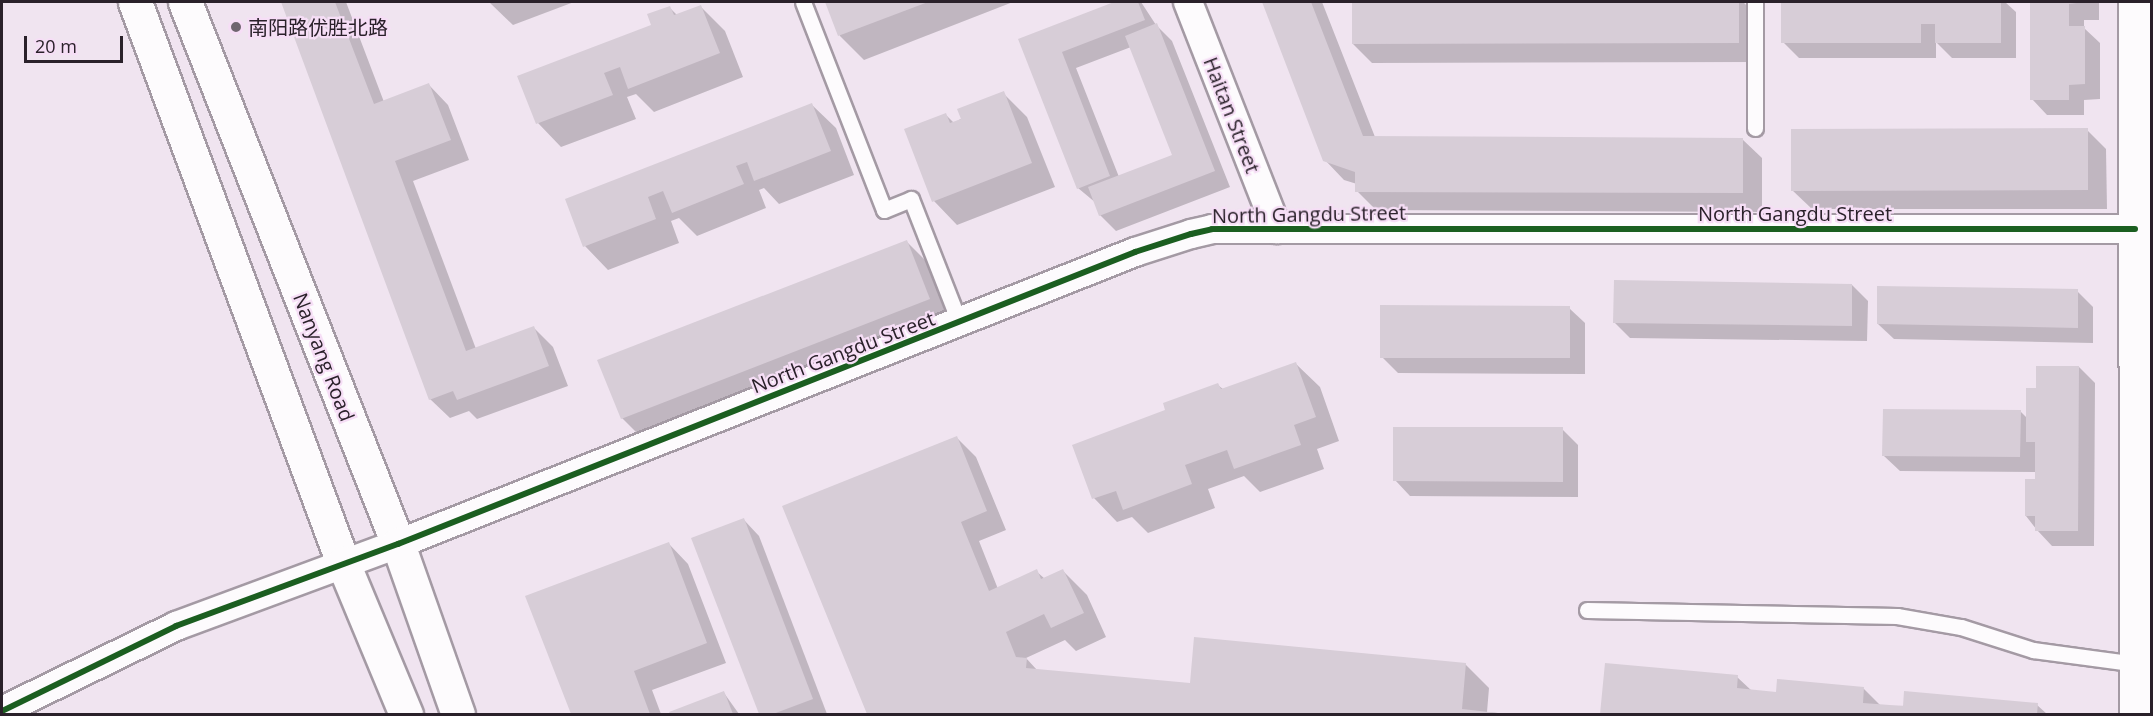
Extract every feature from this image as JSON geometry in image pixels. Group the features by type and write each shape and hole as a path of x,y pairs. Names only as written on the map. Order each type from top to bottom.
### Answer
{"main road":[{"path":"135,2 344,563 406,714"},
{"name":"Nanyang Road","path":"184,2 398,544 458,714"},
{"path":"2135,2 2143,153 2135,229 2143,341 2136,714"}],"street":[{"name":"Haitan Street","path":"1188,2 1277,229"},
{"name":"North Gangdu Street","path":"2,711 176,626 398,544 960,324 1135,252 1212,229 2135,229"}],"lane":[{"path":"803,2 884,210 911,199 960,324"},
{"path":"1755,2 1755,128"},
{"path":"1587,610 1897,616 1961,627 2033,650 2136,664"}],"building":[{"path":"281,2 335,2 374,104 429,83 451,140 395,161 466,351 534,326 549,366 457,400 453,391 429,400"},
{"path":"825,2 928,2 838,36"},
{"path":"1114,2 1138,2 1145,20 1062,52 1110,176 1077,189 1018,39"},
{"path":"1262,2 1311,2 1363,136 1743,138 1743,193 1355,192 1355,172 1323,161"},
{"path":"1352,2 1739,2 1739,43 1352,44"},
{"path":"1781,2 2001,2 2001,43 1935,43 1935,24 1921,24 1921,43 1781,43"},
{"path":"2030,2 2084,2 2069,4 2069,26 2085,26 2085,84 2069,85 2069,100 2030,100"},
{"path":"701,5 720,53 628,89 620,67 604,73 613,95 536,124 517,76 651,25 647,14 670,6 674,15"},
{"path":"1157,23 1215,171 1099,216 1088,187 1172,155 1125,36"},
{"path":"1004,91 1032,163 932,202 904,129 946,113 950,123 961,119 957,109"},
{"path":"812,103 831,151 754,181 747,162 736,166 744,184 672,213 663,191 648,197 656,219 583,247 565,199"},
{"path":"2088,128 2088,190 1791,191 1791,129"},
{"path":"907,240 930,299 621,419 597,360"},
{"path":"1614,280 1852,284 1852,326 1613,323"},
{"path":"1877,286 2078,289 2078,328 1877,324"},
{"path":"1380,305 1570,306 1570,358 1380,358"},
{"path":"1296,362 1316,417 1294,425 1301,445 1234,469 1227,450 1185,465 1192,484 1123,510 1116,491 1092,499 1072,445 1165,410 1163,403 1218,383 1221,389"},
{"path":"2036,366 2079,366 2078,531 2035,531 2035,516 2025,516 2025,479 2035,479 2035,442 2026,442 2026,388 2036,388"},
{"path":"1883,409 2021,410 2020,457 1882,456"},
{"path":"1393,427 1563,427 1563,482 1393,481"},
{"path":"957,436 987,511 961,522 989,591 1037,569 1041,579 1063,569 1084,613 1051,628 1044,614 1006,632 1016,657 1027,658 1026,668 1190,683 1194,637 1466,663 1462,709 1507,714 867,714 782,506"},
{"path":"744,518 813,699 773,714 759,714 691,538"},
{"path":"669,542 707,643 634,671 650,714 571,714 525,596"},
{"path":"1605,663 1738,675 1737,688 1776,692 1777,679 1864,687 1863,703 1903,706 1904,691 2038,703 2037,714 1600,714"},
{"path":"724,691 733,714 670,714 669,712"}],"cycle path":[{"path":"2,711 176,626 398,544 1135,252 1212,229 2135,229"}],"place":[{"name":"南阳路优胜北路","path":"236,27"}]}
